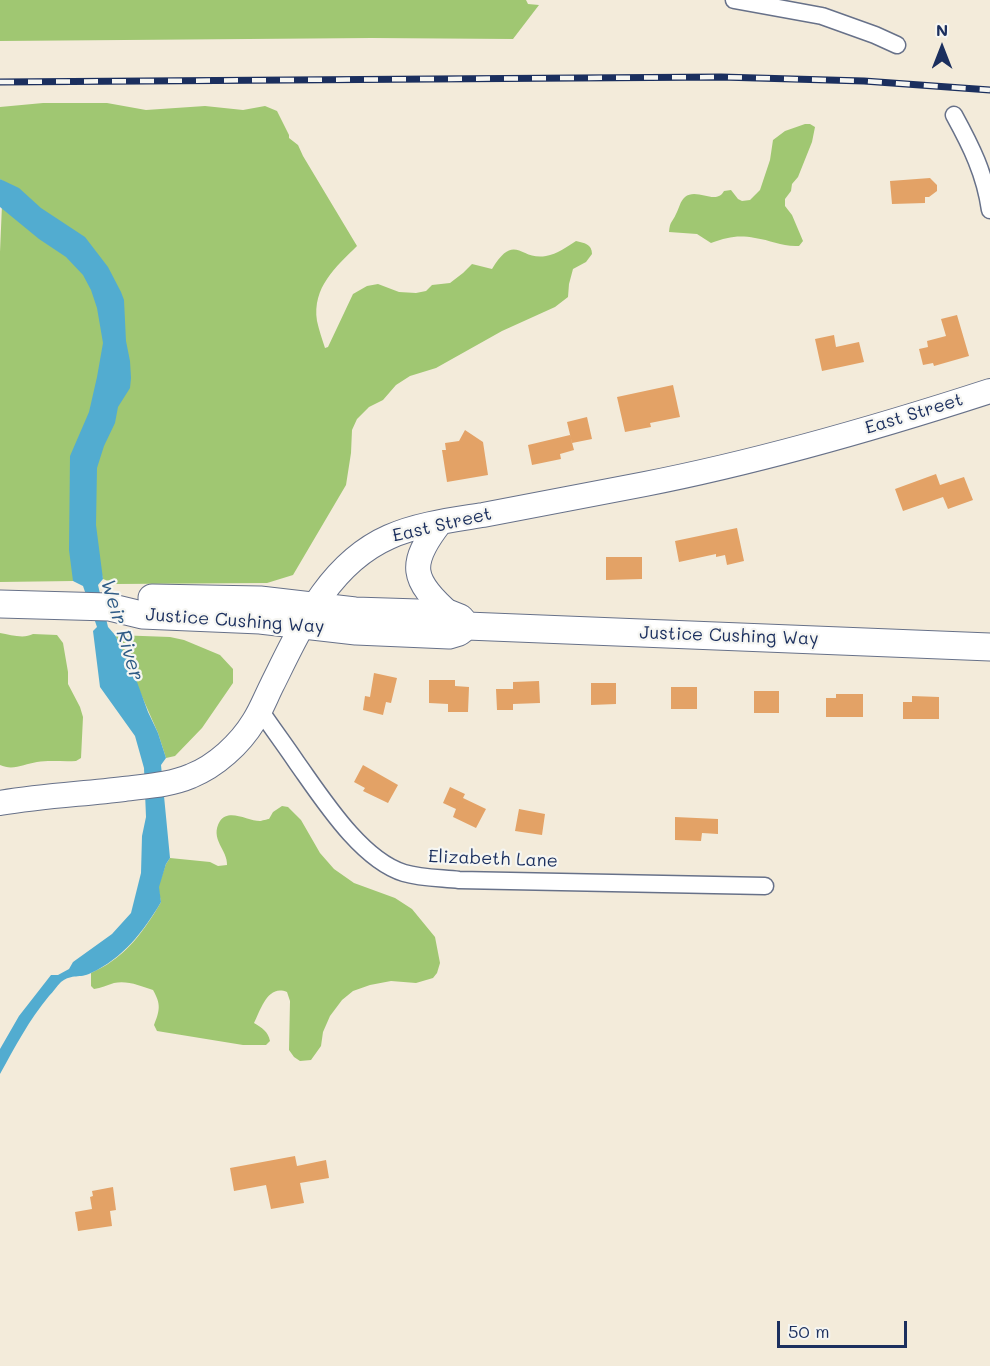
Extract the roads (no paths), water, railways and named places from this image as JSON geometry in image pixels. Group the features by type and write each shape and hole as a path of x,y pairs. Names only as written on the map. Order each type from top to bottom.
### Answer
{"main road":[{"name":"East Street","path":"0,803 152,786 191,776 223,757 253,724 309,615 333,579 366,549 396,533 768,457 849,435 990,391"},
{"path":"440,523 422,549 418,576 426,591 459,620"},
{"name":"Justice Cushing Way","path":"0,604 98,606 144,598 260,600 356,631 449,635 459,632 459,620 990,647"}],"street":[{"path":"734,0 822,16 897,45"},
{"path":"954,115 980,167 990,210"},
{"name":"Elizabeth Lane","path":"260,710 344,827 372,854 387,865 404,873 459,880 765,886"}],"water":[{"path":"0,179 19,188 41,208 85,237 108,267 124,300 131,378 130,388 118,407 115,423 97,468 96,525 103,579 98,585 108,627 115,635 133,671 166,758 161,765 170,858 159,887 161,902 140,934 113,960 102,967 87,975 61,982 35,1015 0,1074 0,1049 19,1016 51,975 58,975 69,969 73,962 112,934 131,913 141,873 142,836 146,817 144,768 135,736 100,687 93,631 97,627 83,586 73,581 69,550 70,456 89,412 103,343 97,308 83,275 66,257 39,239 0,207"}],"railway":[{"path":"0,82 721,77 864,81 990,90"}],"water label":[{"name":"Weir River","path":"122,630"}]}
